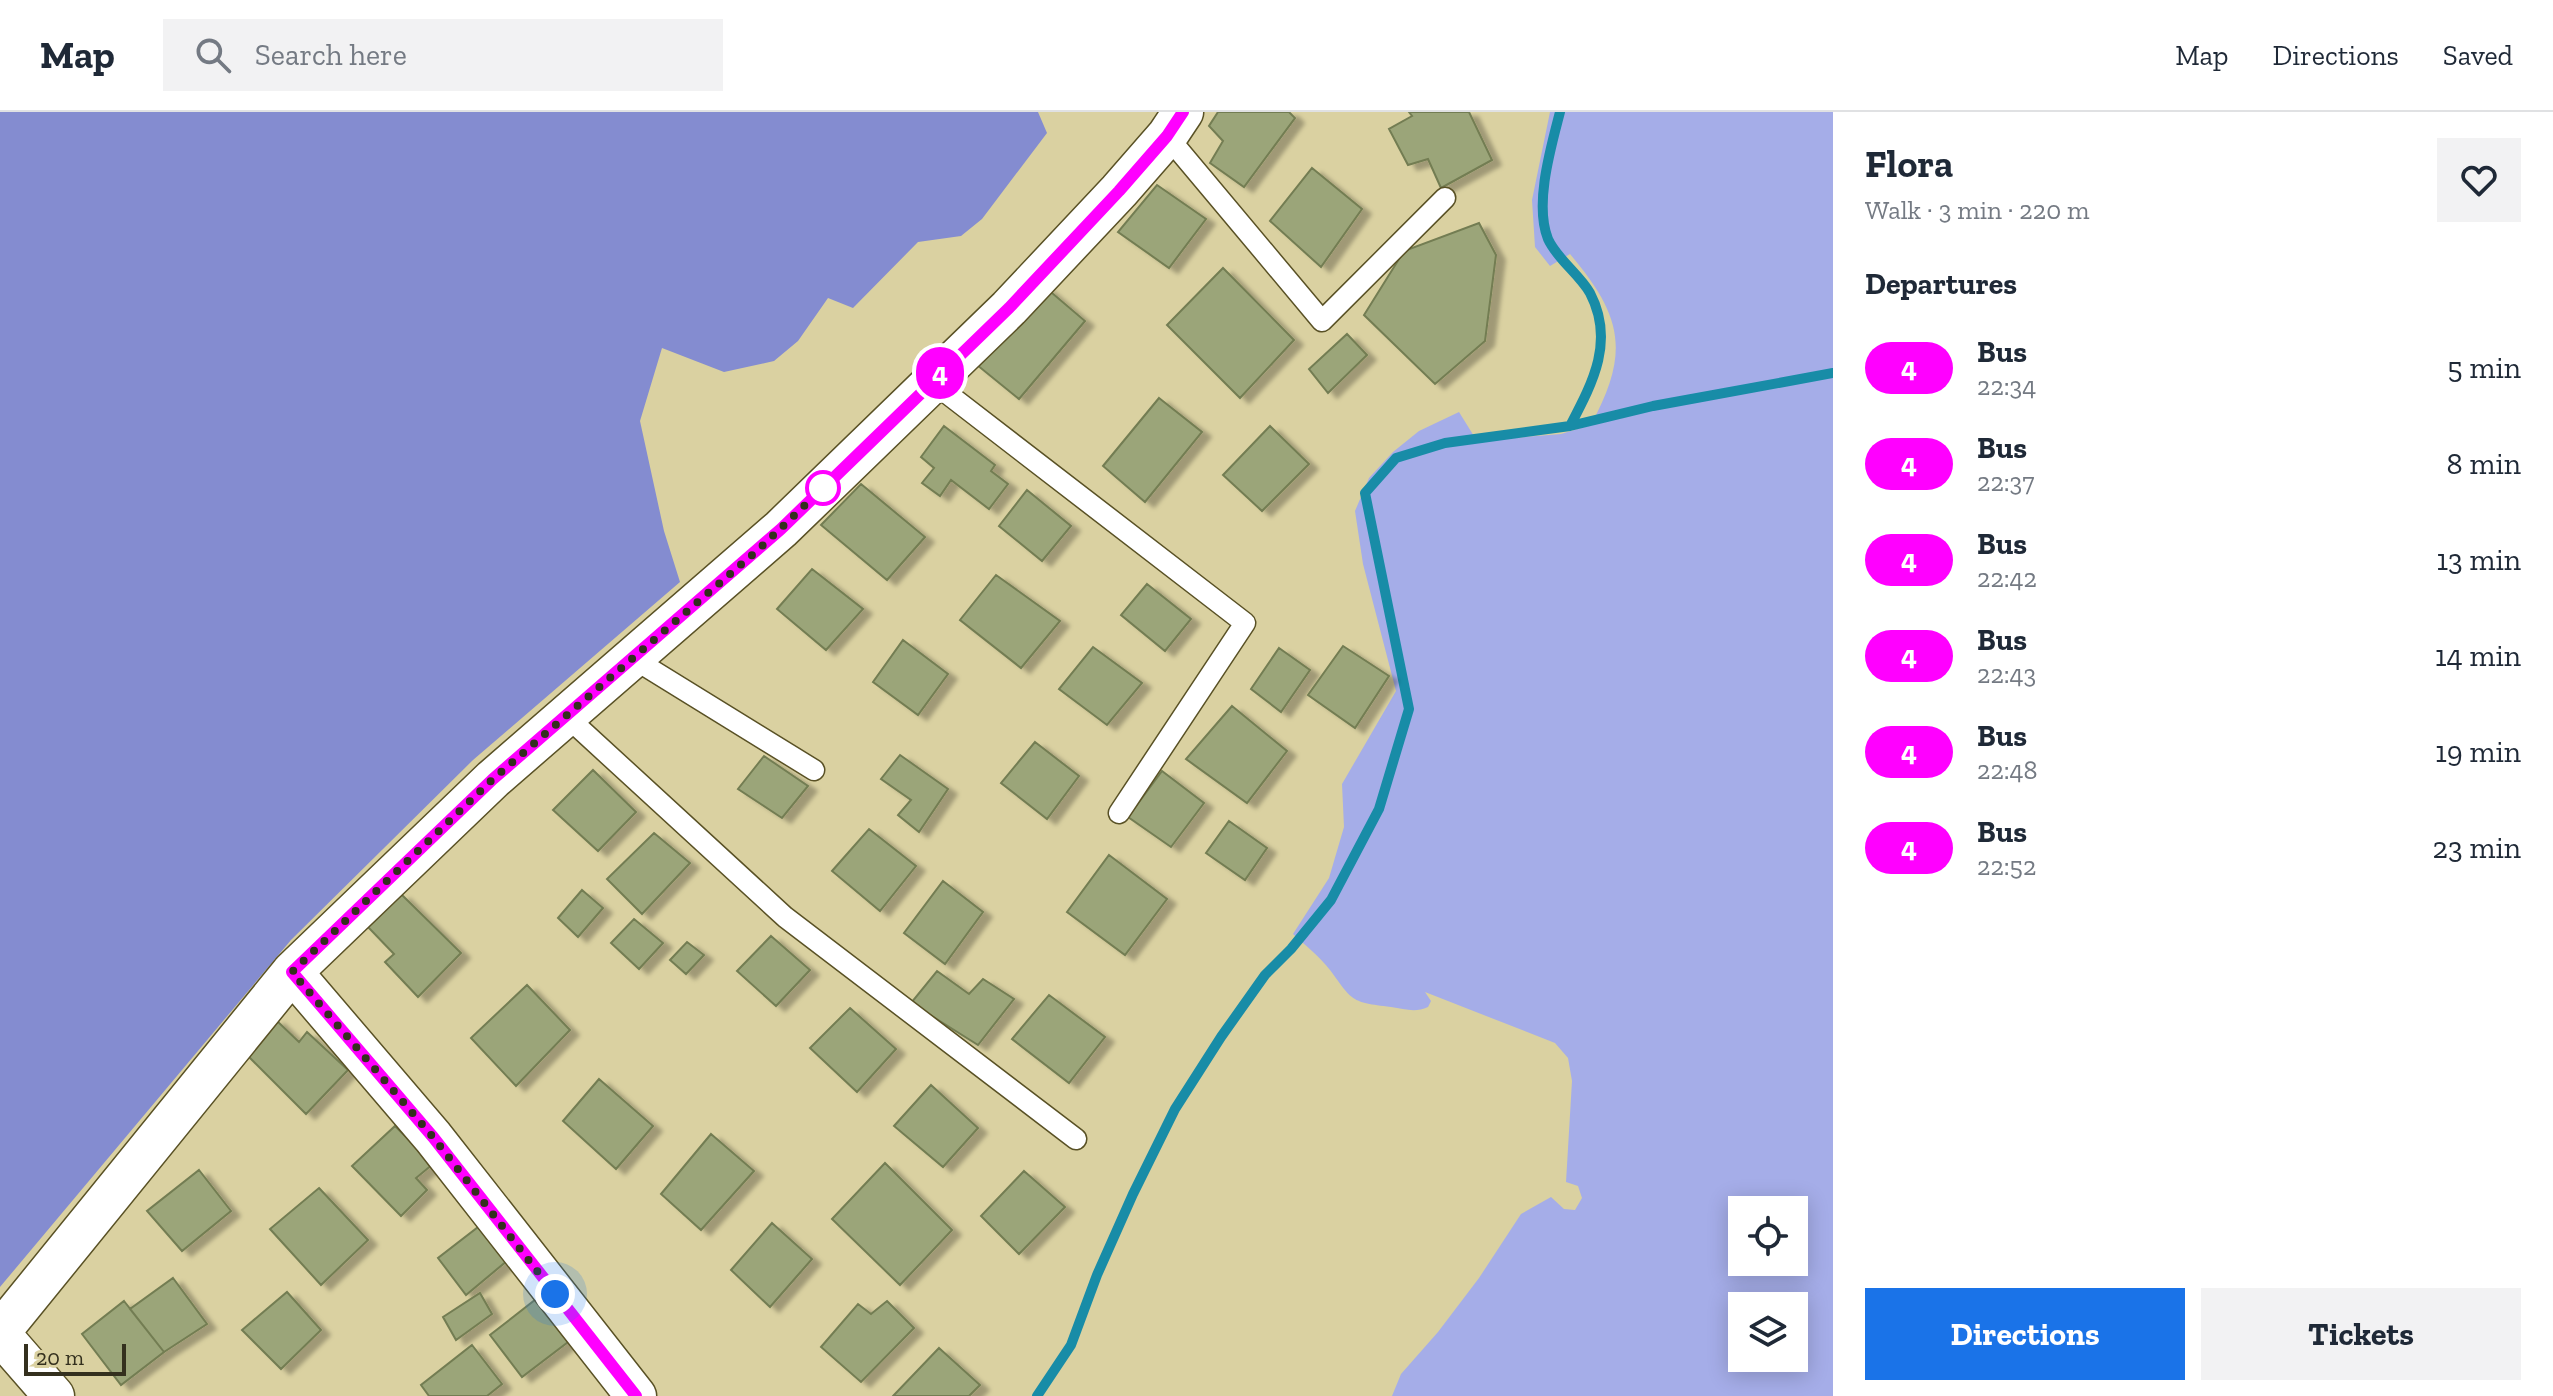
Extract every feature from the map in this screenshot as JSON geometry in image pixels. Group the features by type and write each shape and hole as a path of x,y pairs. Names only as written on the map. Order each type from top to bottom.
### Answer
{"street":[{"path":"54,1396 0,1333 292,972 493,779 781,529 1009,308 1119,191 1175,124"},
{"path":"292,972 433,1137 636,1396"}],"lane":[{"path":"1175,124 1322,321 1445,198"},
{"path":"931,381 1245,623 1119,813"},
{"path":"634,659 814,770"},
{"path":"565,715 785,917 1076,1139"}],"shaded area":[{"path":"0,112 1038,112 1047,133 982,219 961,236 918,242 853,308 828,298 798,341 774,361 724,372 662,348 640,421 664,531 680,582 473,760 291,940 0,1287"},
{"path":"1550,112 1833,112 1833,1396 1392,1396 1401,1374 1479,1278 1521,1214 1551,1197 1564,1209 1575,1210 1582,1198 1578,1186 1566,1182 1572,1081 1568,1058 1555,1043 1425,992 1431,1001 1428,1007 1419,1010 1360,1001 1349,994 1322,960 1293,934 1329,878 1344,827 1342,784 1396,691 1363,564 1355,511 1369,478 1393,452 1419,431 1459,412 1477,441 1561,434 1591,425 1612,376 1615,336 1601,297 1570,254 1550,266 1535,247 1532,200"}],"building":[{"path":"1218,112 1289,112 1295,118 1244,187 1210,163 1223,141 1209,126"},
{"path":"1409,112 1469,112 1492,160 1441,188 1428,159 1408,165 1389,129 1412,116"},
{"path":"1312,168 1362,209 1321,267 1270,221"},
{"path":"1157,185 1206,219 1169,268 1118,232"},
{"path":"1479,223 1496,255 1485,341 1435,384 1364,315 1404,251"},
{"path":"1223,268 1294,340 1240,398 1167,325"},
{"path":"1045,287 1085,321 1019,399 977,365"},
{"path":"1347,334 1367,355 1328,393 1309,369"},
{"path":"1159,398 1202,432 1145,502 1103,466"},
{"path":"944,426 995,465 991,471 1008,484 989,509 951,480 940,496 922,483 934,468 921,457"},
{"path":"1270,426 1309,464 1262,511 1223,475"},
{"path":"861,484 925,537 887,580 821,525"},
{"path":"1027,490 1071,526 1042,561 999,526"},
{"path":"812,569 863,609 826,650 777,609"},
{"path":"996,575 1060,621 1021,668 960,620"},
{"path":"1147,584 1191,619 1165,651 1121,615"},
{"path":"903,640 948,674 918,715 873,682"},
{"path":"1343,646 1389,676 1355,728 1308,695"},
{"path":"1093,647 1142,683 1107,725 1059,689"},
{"path":"1279,648 1310,670 1281,712 1251,689"},
{"path":"1232,706 1287,751 1247,803 1186,759"},
{"path":"1035,742 1079,776 1047,819 1001,783"},
{"path":"900,755 948,789 919,832 898,815 911,800 881,779"},
{"path":"764,756 808,786 782,818 738,789"},
{"path":"593,770 636,812 598,851 553,810"},
{"path":"1162,771 1204,803 1171,847 1128,817"},
{"path":"1229,821 1267,848 1245,880 1206,853"},
{"path":"869,829 916,866 880,911 832,871"},
{"path":"654,833 690,863 642,914 607,879"},
{"path":"1109,855 1167,899 1125,955 1067,912"},
{"path":"943,881 983,912 945,964 904,933"},
{"path":"582,890 603,908 578,937 558,918"},
{"path":"401,894 461,953 418,997 385,962 394,954 368,927"},
{"path":"634,919 663,943 639,969 611,943"},
{"path":"771,936 810,970 776,1006 737,971"},
{"path":"687,942 704,955 686,974 670,960"},
{"path":"937,971 969,994 983,979 1014,999 978,1045 911,1003"},
{"path":"527,985 570,1030 516,1086 471,1038"},
{"path":"1049,995 1105,1037 1069,1083 1012,1039"},
{"path":"850,1008 896,1049 857,1092 810,1048"},
{"path":"275,1019 299,1042 307,1032 348,1070 306,1114 245,1053"},
{"path":"599,1079 653,1126 616,1169 563,1121"},
{"path":"931,1085 978,1128 943,1167 894,1126"},
{"path":"395,1126 433,1164 416,1178 427,1190 401,1216 352,1166"},
{"path":"711,1134 754,1171 701,1230 661,1194"},
{"path":"885,1163 952,1230 900,1285 832,1219"},
{"path":"199,1170 231,1211 182,1251 147,1211"},
{"path":"1024,1171 1065,1207 1019,1254 981,1216"},
{"path":"319,1188 368,1240 321,1285 270,1229"},
{"path":"772,1223 812,1259 770,1307 731,1270"},
{"path":"482,1224 508,1260 466,1295 438,1258"},
{"path":"173,1278 207,1324 164,1352 130,1309"},
{"path":"287,1292 321,1330 281,1369 242,1330"},
{"path":"480,1293 492,1314 456,1340 443,1317"},
{"path":"540,1296 572,1339 522,1377 490,1335"},
{"path":"124,1301 164,1352 121,1385 82,1334"},
{"path":"887,1301 914,1328 861,1382 821,1347 858,1304 871,1314"},
{"path":"472,1345 502,1384 487,1396 429,1396 421,1385"},
{"path":"939,1348 980,1385 969,1396 893,1396"}],"waterway":[{"path":"1560,112 1545,176 1544,225 1552,246 1590,293 1601,328 1601,345 1593,377 1570,426"},
{"path":"1037,1396 1071,1345 1097,1275 1175,1109 1265,975 1331,900 1379,809 1409,709 1365,493 1396,458 1445,443 1570,426 1653,406 1833,373"}],"bus line":[{"name":"4","path":"636,1396 433,1137 292,972 493,779 781,529 1009,308 1119,191 1167,136 1183,112"}],"route":[{"path":"555,1294 433,1137 292,972 493,779 634,659 825,486 823,488"}]}
